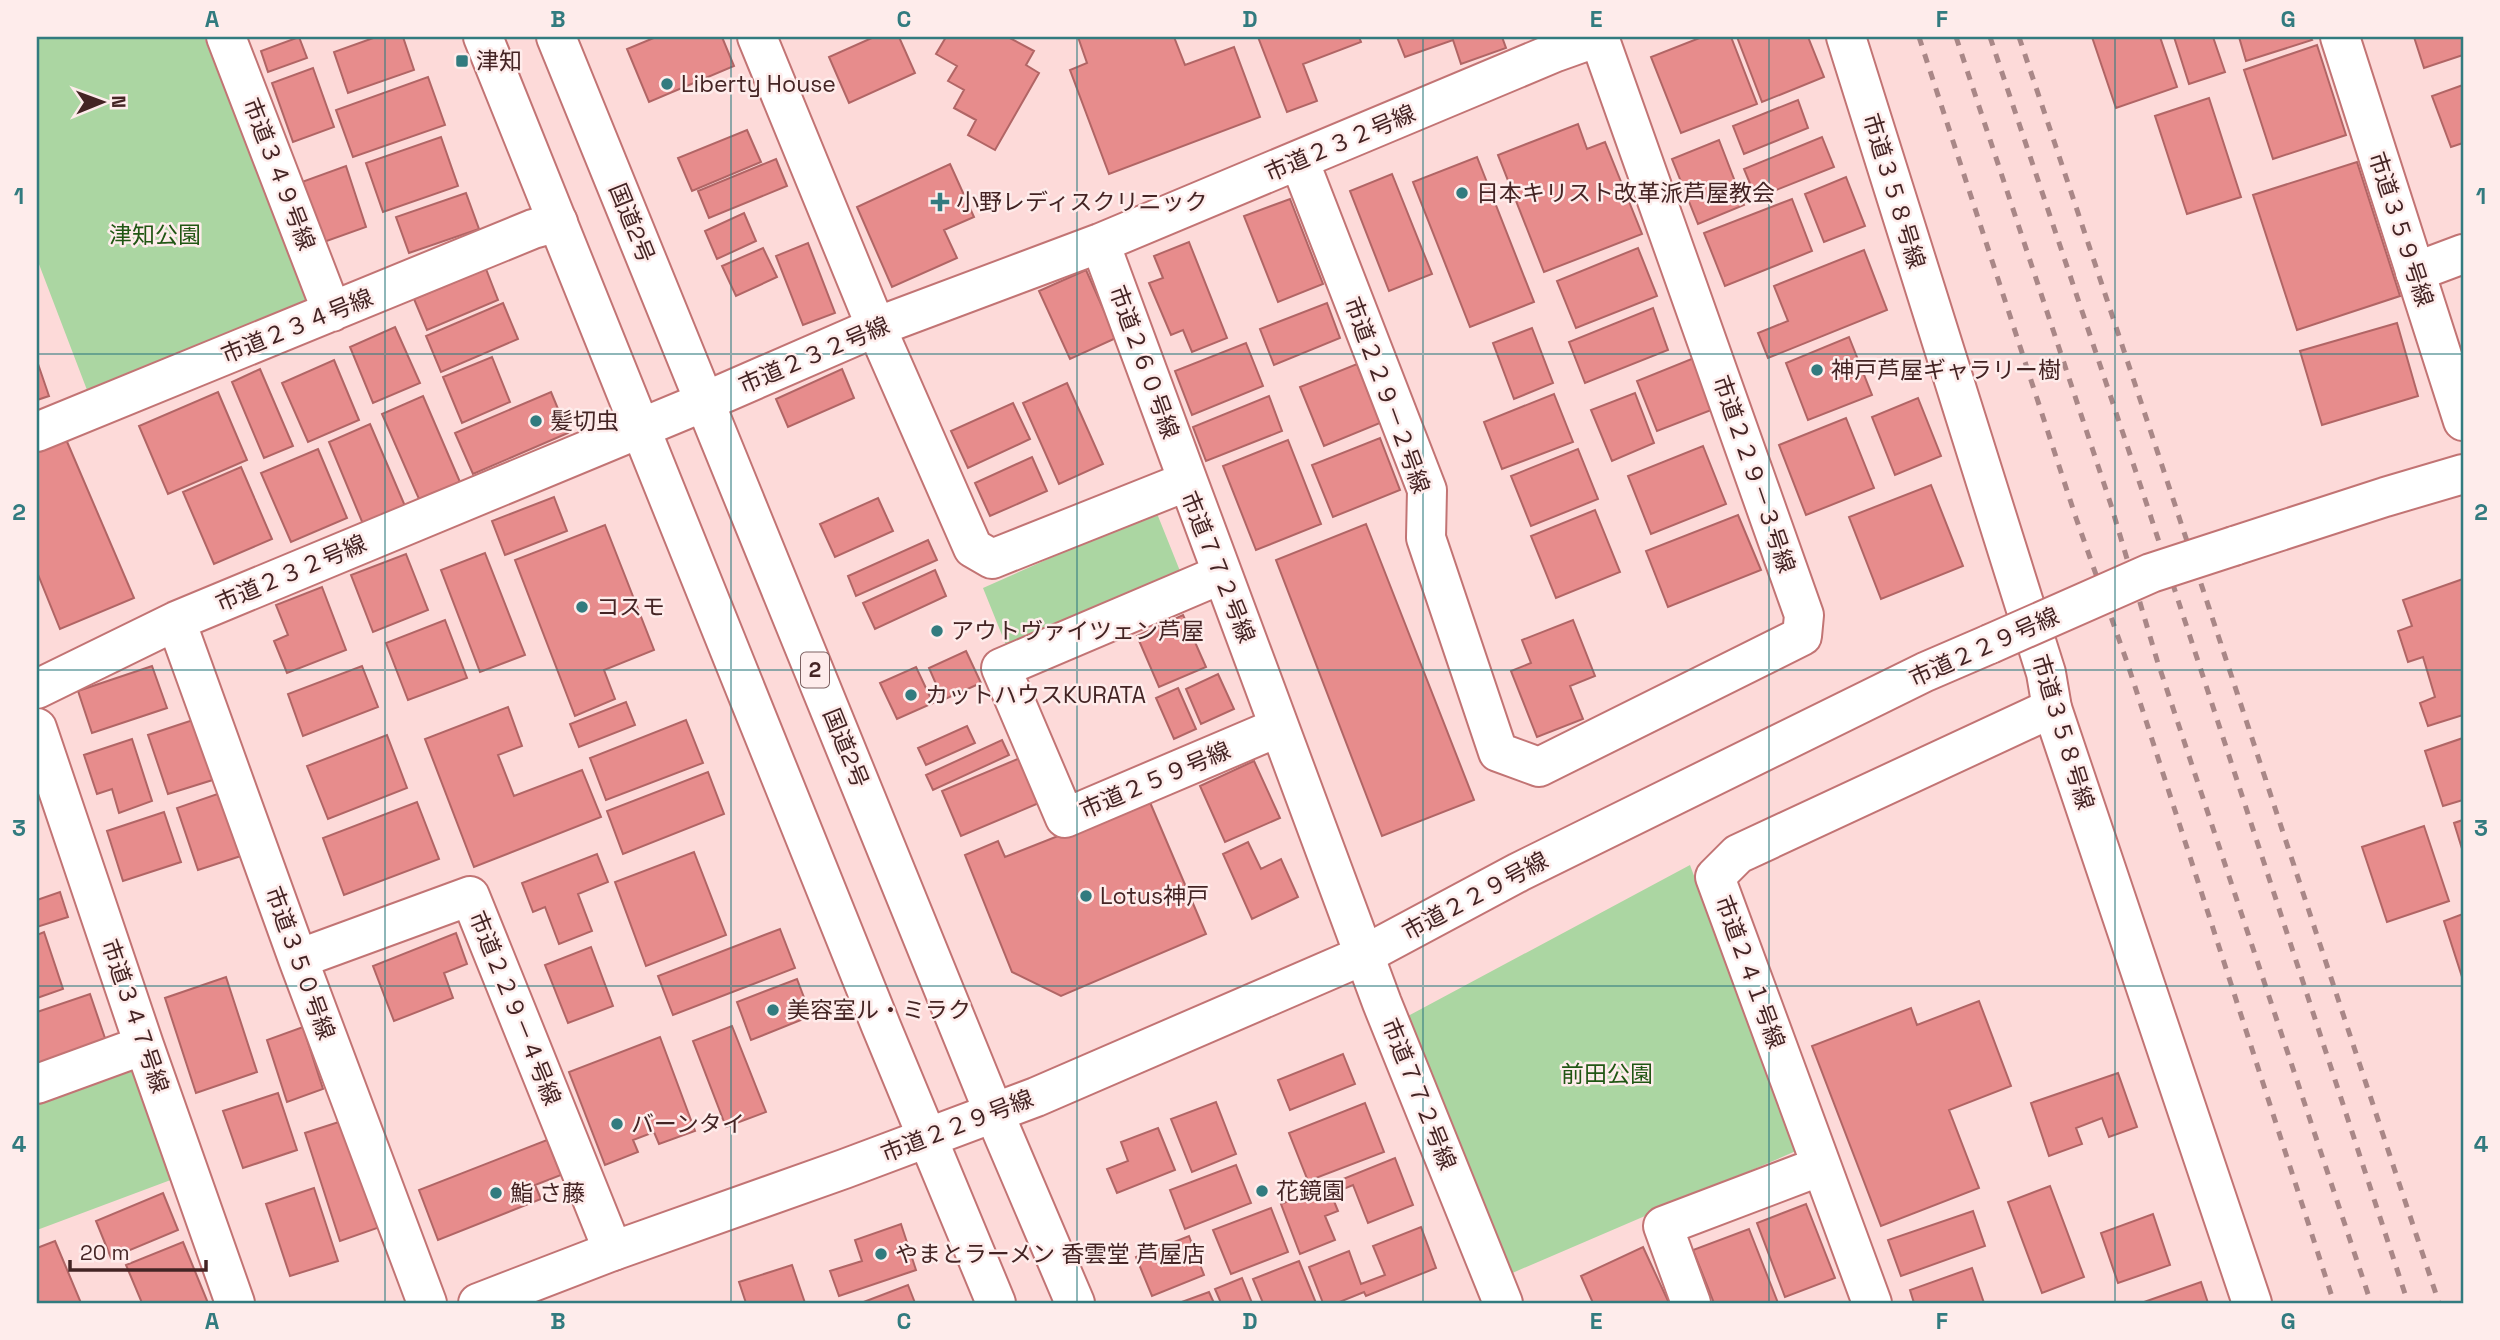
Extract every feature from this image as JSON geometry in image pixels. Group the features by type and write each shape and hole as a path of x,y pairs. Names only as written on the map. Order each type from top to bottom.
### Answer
{"main road":[{"name":"市道３４９号線","path":"226,37 332,312"},
{"path":"483,37 639,428 996,1303"},
{"name":"国道2号","path":"556,37 1074,1303"},
{"name":"市道７７２号線","path":"757,37 876,327 973,548 992,559 1188,481 1364,955 1503,1303"},
{"name":"市道２３２号線","path":"37,689 176,621 706,401 876,327 1100,243 1299,160 1554,45 1599,37"},
{"name":"市道２２９－３号線","path":"1539,766 1802,636 1804,615 1599,37"},
{"name":"市道３５８号線","path":"1846,37 2046,673 2052,708 2252,1303"},
{"name":"市道３５９号線","path":"2340,37 2463,421"},
{"name":"市道２２９－２号線","path":"1299,160 1427,490 1426,538 1498,752 1539,766"},
{"name":"市道２３４号線","path":"37,432 533,229 558,222"},
{"name":"市道２６０号線","path":"1100,243 1188,481"},
{"path":"2415,272 2463,254"},
{"name":"市道２２９号線","path":"478,1303 1036,1097 1364,955 1518,872 1925,672 2151,573 2463,474"},
{"name":"市道２５９号線","path":"1222,573 1002,668 1065,818 1279,727"},
{"name":"市道３５０号線","path":"176,621 427,1303"},
{"name":"市道２４１号線","path":"1872,1303 1715,877 1738,854 2052,708"},
{"name":"市道３４７号線","path":"37,728 235,1303"},
{"name":"市道２２９－４号線","path":"299,959 470,896 613,1251"},
{"path":"37,1084 144,1045"},
{"path":"1691,1303 1663,1226 1821,1166"}],"green space":[{"name":"津知公園","path":"37,37 204,37 307,301 87,390 37,259"},
{"path":"1156,511 1180,571 1006,645 983,588"},
{"name":"前田公園","path":"1690,865 1796,1151 1510,1274 1408,1016"},
{"path":"137,1062 176,1178 37,1230 37,1099"}],"building":[{"path":"299,37 307,58 268,72 261,51"},
{"path":"376,37 403,37 414,70 348,93 334,52"},
{"name":"Liberty House","path":"656,37 722,37 734,66 649,102 627,49"},
{"path":"874,37 899,37 915,73 849,103 829,57"},
{"path":"946,37 1008,37 1034,51 1026,65 1039,73 995,150 968,135 976,120 954,108 964,90 948,81 957,66 936,54"},
{"path":"1078,37 1174,37 1185,65 1234,47 1260,117 1109,174 1070,70 1087,63"},
{"path":"1258,37 1359,37 1361,42 1303,64 1317,101 1287,112"},
{"path":"1397,37 1502,37 1506,48 1461,64 1453,40 1405,57"},
{"path":"1702,37 1731,37 1757,104 1681,133 1651,57"},
{"path":"1737,37 1808,37 1824,77 1762,102"},
{"path":"2092,37 2160,37 2177,87 2116,108"},
{"path":"2174,37 2213,37 2225,72 2189,84"},
{"path":"2239,37 2310,37 2312,40 2246,61"},
{"path":"2414,37 2463,37 2463,55 2424,68"},
{"path":"2317,45 2346,135 2273,159 2244,70"},
{"path":"313,68 334,127 293,142 272,83"},
{"path":"428,77 445,125 353,157 336,110"},
{"path":"2463,85 2463,143 2451,147 2432,96"},
{"path":"2209,98 2241,197 2187,214 2155,116"},
{"path":"1798,100 1808,128 1744,154 1733,126"},
{"path":"1578,124 1587,149 1605,142 1642,234 1544,272 1498,155"},
{"path":"747,130 761,162 692,191 678,158"},
{"path":"441,137 458,186 383,212 366,163"},
{"path":"1822,137 1834,167 1756,198 1744,169"},
{"path":"1719,140 1744,205 1698,224 1672,159"},
{"path":"1477,157 1534,302 1470,327 1413,182"},
{"path":"776,159 787,186 709,218 698,191"},
{"path":"2357,162 2400,296 2297,330 2253,195"},
{"path":"950,164 974,217 944,230 957,258 892,287 857,207"},
{"path":"346,166 366,227 321,243 299,183"},
{"path":"1392,174 1432,274 1389,291 1350,191"},
{"path":"1846,177 1865,226 1824,242 1805,194"},
{"path":"466,193 479,229 409,253 396,217"},
{"path":"1290,199 1323,284 1278,302 1244,216"},
{"path":"1792,199 1812,251 1725,286 1704,233"},
{"path":"744,213 756,241 717,259 705,231"},
{"path":"1189,242 1227,338 1192,352 1183,330 1171,335 1149,283 1163,278 1154,256"},
{"path":"808,243 835,313 803,325 776,256"},
{"path":"763,248 777,277 736,296 722,266"},
{"path":"1638,248 1657,296 1576,328 1557,281"},
{"path":"1864,250 1887,310 1768,358 1758,333 1788,321 1774,286"},
{"path":"486,269 498,300 427,330 414,299"},
{"path":"1086,270 1116,338 1070,359 1039,291"},
{"path":"503,303 518,339 441,372 426,336"},
{"path":"1327,303 1340,338 1274,365 1260,329"},
{"path":"1653,308 1668,350 1585,383 1569,342"},
{"path":"2397,323 2418,396 2322,425 2300,351"},
{"path":"395,327 420,383 373,403 350,347"},
{"path":"1532,328 1553,383 1514,399 1493,343"},
{"path":"1849,337 1872,395 1808,420 1786,363"},
{"path":"1246,343 1263,386 1192,415 1175,371"},
{"path":"492,357 510,402 462,423 443,377"},
{"path":"1694,358 1714,409 1657,431 1637,381"},
{"path":"334,360 359,420 308,442 282,383"},
{"path":"37,361 49,396 37,400"},
{"path":"1357,364 1380,423 1324,446 1300,387"},
{"path":"260,369 293,446 264,458 232,382"},
{"path":"842,369 854,398 788,427 776,399"},
{"path":"1067,383 1103,464 1059,484 1023,403"},
{"path":"218,392 247,460 168,494 139,426"},
{"path":"551,392 568,433 473,474 455,433"},
{"path":"1635,393 1654,443 1612,461 1591,410"},
{"path":"1554,394 1573,442 1502,469 1484,422"},
{"path":"423,396 460,482 419,499 382,414"},
{"path":"1269,396 1282,431 1206,461 1193,427"},
{"path":"1918,398 1941,456 1895,475 1872,417"},
{"path":"1013,403 1030,439 968,468 951,431"},
{"path":"1846,418 1874,488 1806,515 1779,445"},
{"path":"370,424 405,506 363,524 329,442"},
{"path":"65,437 134,598 60,629 37,572 37,449"},
{"path":"1380,438 1400,490 1333,517 1312,465"},
{"path":"1288,440 1321,524 1256,550 1223,466"},
{"path":"1703,446 1726,504 1651,534 1628,476"},
{"path":"318,449 347,518 291,542 261,473"},
{"path":"1578,449 1598,499 1531,526 1511,476"},
{"path":"1032,457 1047,491 990,516 975,483"},
{"path":"241,467 272,539 214,564 183,492"},
{"path":"1931,485 1963,566 1881,599 1849,517"},
{"path":"554,497 567,531 505,555 492,521"},
{"path":"878,498 893,531 835,557 820,524"},
{"path":"1595,510 1620,572 1556,598 1531,536"},
{"path":"1738,515 1761,570 1668,607 1646,551"},
{"path":"1366,524 1474,800 1382,836 1276,560"},
{"path":"605,525 654,650 604,670 615,699 575,716 515,560"},
{"path":"928,540 937,560 856,596 848,576"},
{"path":"485,553 525,655 480,672 441,570"},
{"path":"406,554 428,610 373,632 351,575"},
{"path":"935,570 946,596 875,629 863,603"},
{"path":"2463,579 2463,715 2428,726 2420,703 2435,697 2423,657 2408,662 2398,631 2412,626 2403,600"},
{"path":"322,587 346,650 287,673 274,641 288,635 276,605"},
{"path":"1183,615 1206,667 1159,687 1137,636"},
{"path":"445,620 467,678 408,700 386,643"},
{"path":"1573,620 1595,676 1570,686 1583,719 1537,737 1511,671 1531,663 1522,640"},
{"path":"966,651 981,683 943,700 929,668"},
{"path":"152,666 167,708 92,733 78,691"},
{"path":"362,666 378,707 303,736 288,694"},
{"path":"916,667 933,703 897,719 880,683"},
{"path":"1218,674 1234,709 1201,724 1186,689"},
{"path":"1178,688 1196,729 1174,739 1156,698"},
{"path":"626,702 635,725 579,747 570,724"},
{"path":"508,707 522,746 498,755 514,796 582,770 601,817 474,867 425,739"},
{"path":"199,718 219,778 168,794 148,735"},
{"path":"686,720 703,763 606,800 590,758"},
{"path":"967,726 975,743 926,765 918,748"},
{"path":"387,735 407,788 328,819 307,766"},
{"path":"2463,738 2463,800 2443,806 2425,751"},
{"path":"132,739 152,801 119,813 112,789 97,794 84,755"},
{"path":"1002,740 1009,755 933,790 926,775"},
{"path":"1020,758 1039,803 961,836 942,791"},
{"path":"1254,761 1280,818 1225,842 1200,786"},
{"path":"708,772 724,814 623,854 607,811"},
{"path":"229,790 250,853 198,870 177,808"},
{"name":"Lotus神戸","path":"1149,800 1206,934 1061,996 1012,972 965,855 998,841 1005,857"},
{"path":"417,802 439,859 344,895 323,838"},
{"path":"164,812 181,862 123,881 107,831"},
{"path":"2463,820 2463,852 2454,823"},
{"path":"2424,826 2449,901 2387,922 2362,847"},
{"path":"1248,842 1261,869 1281,859 1298,897 1252,919 1223,854"},
{"path":"694,852 726,935 646,966 615,882"},
{"path":"597,854 608,882 578,894 592,931 559,944 545,907 533,912 522,883"},
{"path":"60,892 68,917 37,927 37,900"},
{"path":"2463,914 2463,980 2444,921"},
{"path":"780,929 795,968 673,1015 658,976"},
{"path":"44,932 63,989 37,998 37,935"},
{"path":"456,933 467,964 444,973 453,998 394,1021 373,966"},
{"path":"591,947 613,1006 568,1023 545,965"},
{"path":"226,977 257,1072 196,1093 165,998"},
{"path":"797,979 811,1016 751,1040 737,1002"},
{"path":"90,994 107,1044 37,1067 37,1012"},
{"path":"1979,1001 2011,1086 1949,1110 1979,1188 1881,1226 1812,1046 1911,1008 1917,1025"},
{"path":"732,1026 766,1112 726,1127 693,1041"},
{"path":"303,1027 323,1089 287,1102 267,1040"},
{"path":"660,1037 695,1131 659,1144 654,1132 633,1140 638,1152 605,1165 569,1072"},
{"path":"1343,1054 1355,1084 1290,1110 1278,1080"},
{"path":"2118,1073 2137,1127 2109,1137 2102,1118 2076,1128 2082,1144 2049,1156 2031,1103"},
{"path":"278,1093 297,1150 243,1168 223,1111"},
{"path":"1216,1102 1236,1154 1192,1172 1171,1119"},
{"path":"1365,1103 1384,1152 1308,1181 1289,1133"},
{"path":"348,1119 383,1226 340,1241 305,1133"},
{"path":"1158,1128 1175,1170 1117,1193 1107,1169 1128,1161 1121,1142"},
{"path":"547,1140 561,1175 535,1185 541,1199 438,1240 419,1190"},
{"path":"1395,1158 1413,1205 1368,1223 1353,1185 1331,1194 1338,1211 1325,1216 1335,1240 1300,1254 1281,1204"},
{"path":"1236,1165 1251,1203 1185,1229 1170,1190"},
{"path":"2050,1186 2084,1277 2042,1293 2008,1202"},
{"path":"314,1188 338,1261 290,1276 266,1204"},
{"path":"163,1193 178,1230 111,1258 96,1221"},
{"path":"1806,1204 1835,1278 1785,1297 1757,1223"},
{"path":"1271,1208 1288,1252 1231,1274 1213,1230"},
{"path":"1973,1211 1985,1246 1901,1276 1888,1240"},
{"path":"2153,1214 2170,1265 2118,1283 2101,1233"},
{"path":"901,1224 916,1270 839,1296 830,1271 862,1261 855,1240"},
{"path":"1421,1227 1436,1268 1366,1296 1364,1292 1337,1303 1323,1303 1309,1267 1349,1251 1361,1284 1385,1275 1373,1246"},
{"path":"1749,1229 1778,1303 1714,1303 1693,1250"},
{"path":"1189,1236 1204,1275 1152,1296 1136,1257"},
{"path":"55,1241 81,1303 37,1303 37,1248"},
{"path":"183,1242 208,1303 142,1303 126,1265"},
{"path":"1643,1247 1669,1303 1593,1303 1581,1276"},
{"path":"1299,1261 1316,1303 1263,1303 1253,1279"},
{"path":"792,1265 805,1303 746,1303 739,1282"},
{"path":"1972,1268 1984,1303 1914,1303 1910,1290"},
{"path":"1242,1278 1252,1303 1221,1303 1215,1289"},
{"path":"2201,1282 2208,1303 2144,1303 2144,1302"},
{"path":"908,1285 915,1303 861,1303"},
{"path":"1209,1292 1214,1303 1179,1303"}],"railway":[{"path":"1919,37 2076,518 2128,665 2334,1303"},
{"path":"1956,37 2111,505 2157,660 2371,1303"},
{"path":"1990,37 2144,496 2408,1303"},
{"path":"2019,37 2439,1303"}],"place":[{"name":"津知","path":"462,61"},
{"name":"Liberty House","path":"667,84"},
{"name":"日本キリスト改革派芦屋教会","path":"1462,193"},
{"name":"小野レディスクリニック","path":"940,202"},
{"name":"神戸芦屋ギャラリー樹","path":"1817,370"},
{"name":"髪切虫","path":"536,421"},
{"name":"コスモ","path":"582,607"},
{"name":"アウトヴァイツェン芦屋","path":"937,631"},
{"name":"カットハウスKURATA","path":"911,695"},
{"name":"Lotus神戸","path":"1086,896"},
{"name":"美容室ル・ミラク","path":"773,1010"},
{"name":"バーンタイ","path":"617,1124"},
{"name":"花鏡園","path":"1262,1191"},
{"name":"鮨 さ藤","path":"496,1193"},
{"name":"やまとラーメン 香雲堂 芦屋店","path":"881,1254"}]}
